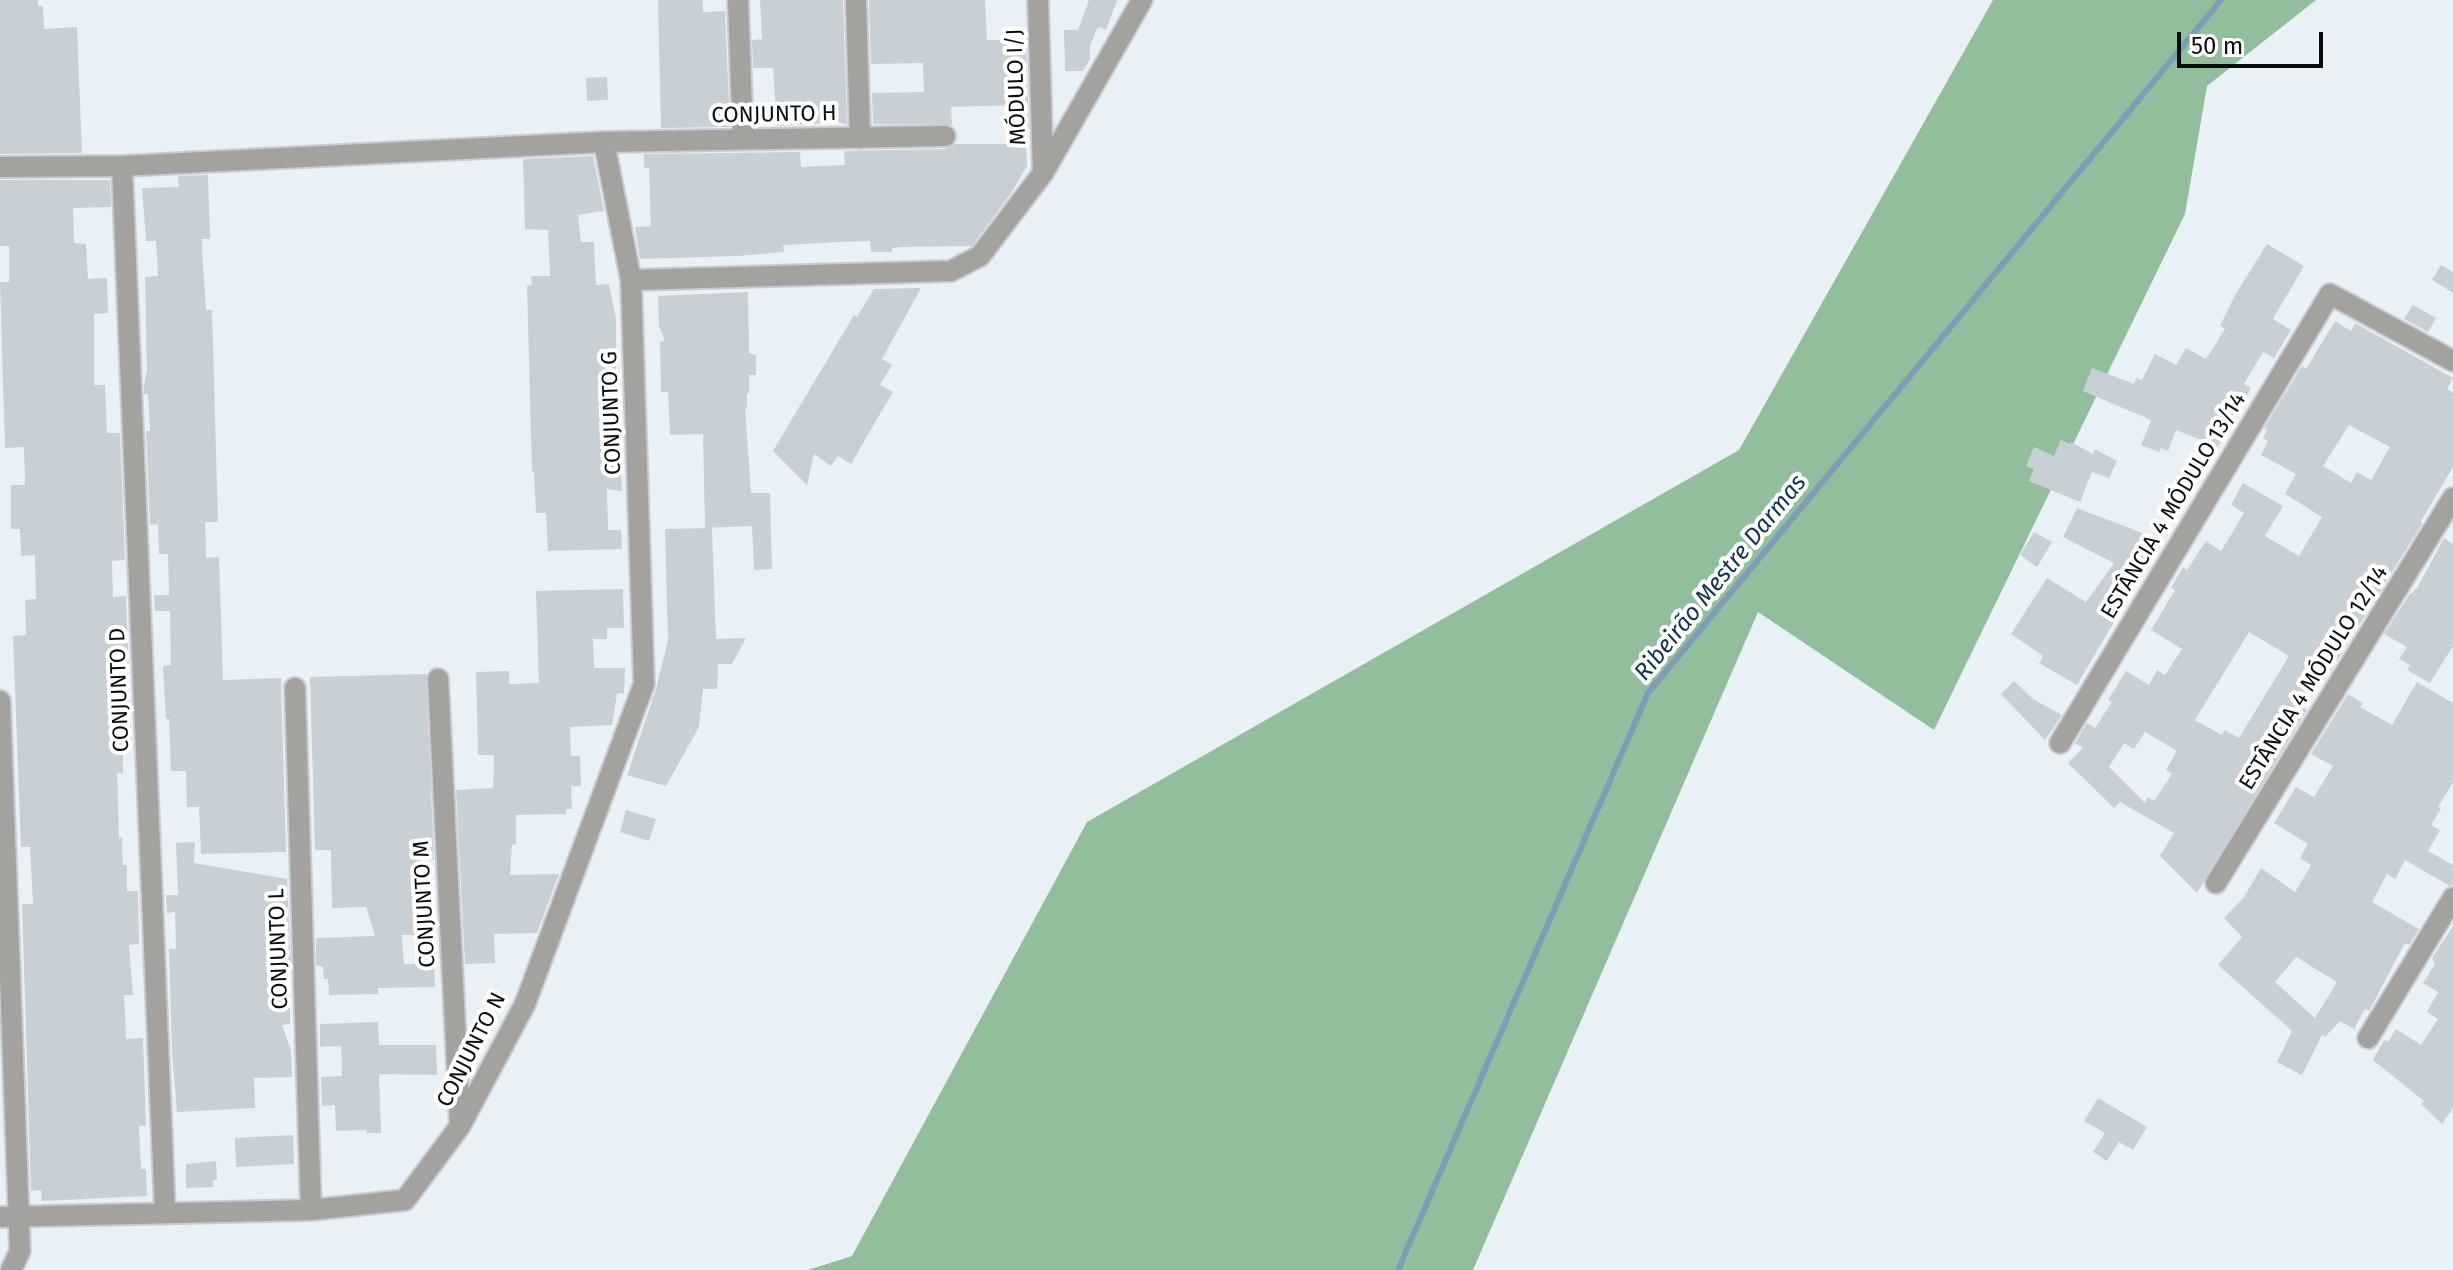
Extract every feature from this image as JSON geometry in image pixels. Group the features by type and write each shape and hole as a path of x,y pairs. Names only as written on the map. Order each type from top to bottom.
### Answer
{"street":[{"path":"738,0 743,139"},
{"path":"856,0 860,138"},
{"name":"MÓDULO I/J","path":"1038,0 1043,173"},
{"path":"631,280 951,271 980,256 1043,173 1142,0"},
{"name":"CONJUNTO H","path":"0,167 122,166 604,142 945,136"},
{"name":"CONJUNTO G","path":"604,142 631,280 644,684"},
{"name":"CONJUNTO D","path":"122,166 165,1213"},
{"name":"ESTÂNCIA 4 MÓDULO 13/14","path":"2060,743 2330,294 2453,361"},
{"name":"ESTÂNCIA 4 MÓDULO 12/14","path":"2216,883 2453,498"},
{"name":"CONJUNTO M","path":"438,679 460,1126"},
{"name":"CONJUNTO N","path":"9,1217 311,1210 405,1200 460,1126 525,1004 644,684"},
{"name":"CONJUNTO L","path":"295,688 311,1210"},
{"path":"0,701 9,1217 20,1251 11,1270"},
{"path":"2368,1038 2453,898"}],"green space":[{"path":"1993,0 2316,0 2207,86 2185,214 1934,730 1758,612 1473,1270 808,1270 852,1256 1087,822 1739,450"}],"building":[{"path":"0,0 38,0 38,6 43,6 44,29 77,27 82,153 0,154"},
{"path":"658,0 703,0 703,12 725,11 730,127 661,128"},
{"path":"760,0 843,0 847,125 838,122 777,126 773,68 753,68 752,40 762,39"},
{"path":"869,0 985,0 987,40 1026,40 1029,132 1017,132 1017,105 951,107 952,125 873,124 872,93 924,92 923,63 871,64"},
{"path":"1089,0 1117,0 1106,30 1097,29 1090,46 1090,59 1083,71 1065,71 1064,30 1078,30"},
{"path":"607,77 608,100 587,101 586,78"},
{"path":"1026,140 1027,166 1010,195 972,246 903,247 892,248 892,252 871,252 870,241 839,242 783,245 784,252 738,256 640,259 635,227 651,226 649,168 644,168 644,154 800,152 801,167 845,165 844,151 945,149 955,144 1011,144 1010,141"},
{"path":"593,156 604,211 578,215 581,242 594,242 596,285 609,284 616,319 616,393 622,491 607,489 608,530 621,530 622,549 548,551 546,513 536,513 532,472 527,286 532,285 531,276 550,276 548,230 525,229 523,159"},
{"path":"208,175 210,239 202,239 206,310 212,310 218,522 205,522 206,558 219,557 223,680 281,678 286,852 201,854 199,807 187,807 186,771 171,771 163,666 171,665 170,611 155,611 154,595 169,595 168,554 159,554 158,524 150,525 146,431 150,431 148,394 144,394 147,370 145,277 158,276 156,241 146,241 142,188 179,187 178,176"},
{"path":"0,180 110,180 111,207 73,208 74,243 86,244 88,279 107,278 108,313 94,314 94,385 105,385 107,433 120,433 125,560 112,561 113,597 126,596 132,747 123,747 123,773 117,773 119,838 122,837 123,865 127,865 127,891 138,891 139,944 129,945 133,995 124,995 126,1039 143,1038 146,1126 139,1126 141,1169 146,1169 147,1196 42,1201 41,1190 31,1191 22,904 33,904 30,847 21,847 13,636 26,635 25,600 36,599 35,555 21,556 20,529 11,529 11,485 25,485 24,447 5,448 0,282 9,282 9,246 0,246"},
{"path":"2267,244 2304,266 2273,319 2291,330 2274,358 2263,352 2244,384 2251,388 2238,412 2235,410 2218,447 2176,430 2168,451 2161,448 2159,452 2141,445 2151,420 2083,391 2092,368 2134,384 2136,378 2142,380 2155,354 2176,365 2186,348 2206,359 2225,329 2220,326 2235,295"},
{"path":"2441,265 2453,272 2453,293 2432,280"},
{"path":"921,288 882,359 892,365 880,385 893,392 851,464 838,456 831,466 814,454 807,485 773,451 854,315 857,317 874,289"},
{"path":"748,292 749,353 756,355 756,375 749,375 745,407 751,493 770,493 772,569 754,570 752,526 705,528 703,434 670,435 668,392 661,392 660,342 665,341 659,326 658,296"},
{"path":"2413,305 2436,318 2428,332 2404,319"},
{"path":"2335,321 2351,331 2355,323 2453,378 2447,389 2453,393 2453,467 2422,524 2325,680 2319,676 2300,706 2307,710 2197,893 2160,856 2174,833 2120,802 2114,808 2068,763 2083,748 2075,743 2087,723 2095,728 2112,702 2108,700 2126,671 2149,685 2157,670 2165,675 2182,649 2151,630 2175,590 2171,588 2183,567 2187,570 2206,541 2221,551 2244,513 2231,505 2243,483 2283,506 2265,536 2299,556 2322,517 2285,494 2296,474 2261,455 2268,441 2263,438 2267,430 2264,428 2302,366 2306,369","holes":["2349,425 2390,447 2371,480 2357,472 2351,483 2323,466","2249,632 2289,656 2239,738 2225,730 2222,735 2195,720","2145,732 2177,751 2166,770 2172,774 2154,801 2148,797 2145,803 2109,767 2124,743 2134,749"]},
{"path":"2061,440 2093,454 2095,449 2117,461 2109,478 2092,472 2080,502 2029,481 2034,469 2026,466 2034,447 2054,456"},
{"path":"2077,508 2163,541 2144,576 2135,574 2106,616 2114,622 2077,685 2039,663 2043,656 2011,634 2047,578 2086,602 2114,563 2063,537"},
{"path":"712,528 716,639 746,638 732,664 718,664 717,689 703,689 699,727 666,786 627,775 656,689 668,640 665,529"},
{"path":"2034,532 2052,542 2037,567 2020,555"},
{"path":"2444,538 2453,544 2453,646 2430,683 2407,670 2410,665 2399,659 2407,647 2384,634 2409,595 2417,588"},
{"path":"623,589 624,628 607,628 607,639 593,639 594,668 625,668 624,693 617,694 612,725 570,727 571,756 580,756 581,786 571,786 572,809 566,809 566,814 516,815 516,844 512,845 510,875 559,874 537,933 494,934 495,963 465,964 456,790 493,788 494,755 478,755 476,672 509,671 509,684 539,683 536,591"},
{"path":"426,674 434,860 420,860 421,890 431,889 431,935 402,935 404,964 434,964 435,987 378,988 378,994 329,995 323,967 316,965 316,938 375,936 366,907 332,908 331,850 315,850 310,677"},
{"path":"2014,681 2033,699 2062,715 2045,740 2001,694"},
{"path":"2417,682 2453,703 2453,782 2431,825 2440,830 2428,851 2453,865 2453,885 2405,860 2395,879 2387,874 2372,902 2419,929 2409,945 2405,943 2369,1011 2365,1009 2354,1029 2340,1021 2325,1037 2322,1035 2302,1075 2277,1062 2292,1031 2218,965 2242,937 2224,918 2244,897 2261,868 2295,892 2311,865 2300,858 2308,844 2274,823 2296,787 2314,797 2333,766 2311,754 2348,694 2363,703 2360,707 2392,725","holes":["2296,957 2337,982 2315,1018 2275,982"]},
{"path":"626,810 656,819 649,841 620,832"},
{"path":"195,842 194,863 287,879 291,966 282,967 285,995 290,995 290,1024 282,1025 291,1051 292,1077 254,1078 255,1108 177,1112 169,949 176,949 175,912 167,913 166,895 178,895 176,843"},
{"path":"2453,926 2453,1108 2442,1124 2421,1104 2424,1101 2373,1060 2384,1040 2388,1042 2396,1029 2421,1045 2438,1019 2427,1012 2438,992 2423,983 2435,964 2432,958"},
{"path":"378,1022 379,1045 436,1045 437,1075 379,1074 381,1133 336,1131 335,1105 322,1106 321,1077 342,1076 341,1046 320,1047 320,1024"},
{"path":"2098,1098 2147,1127 2133,1150 2119,1142 2107,1161 2093,1152 2105,1133 2084,1121"},
{"path":"293,1135 294,1164 236,1167 235,1138"},
{"path":"216,1161 217,1180 213,1180 213,1187 186,1188 186,1164"}],"waterway":[{"name":"Ribeirão Mestre Darmas","path":"1398,1270 1648,693 2221,0"}]}
